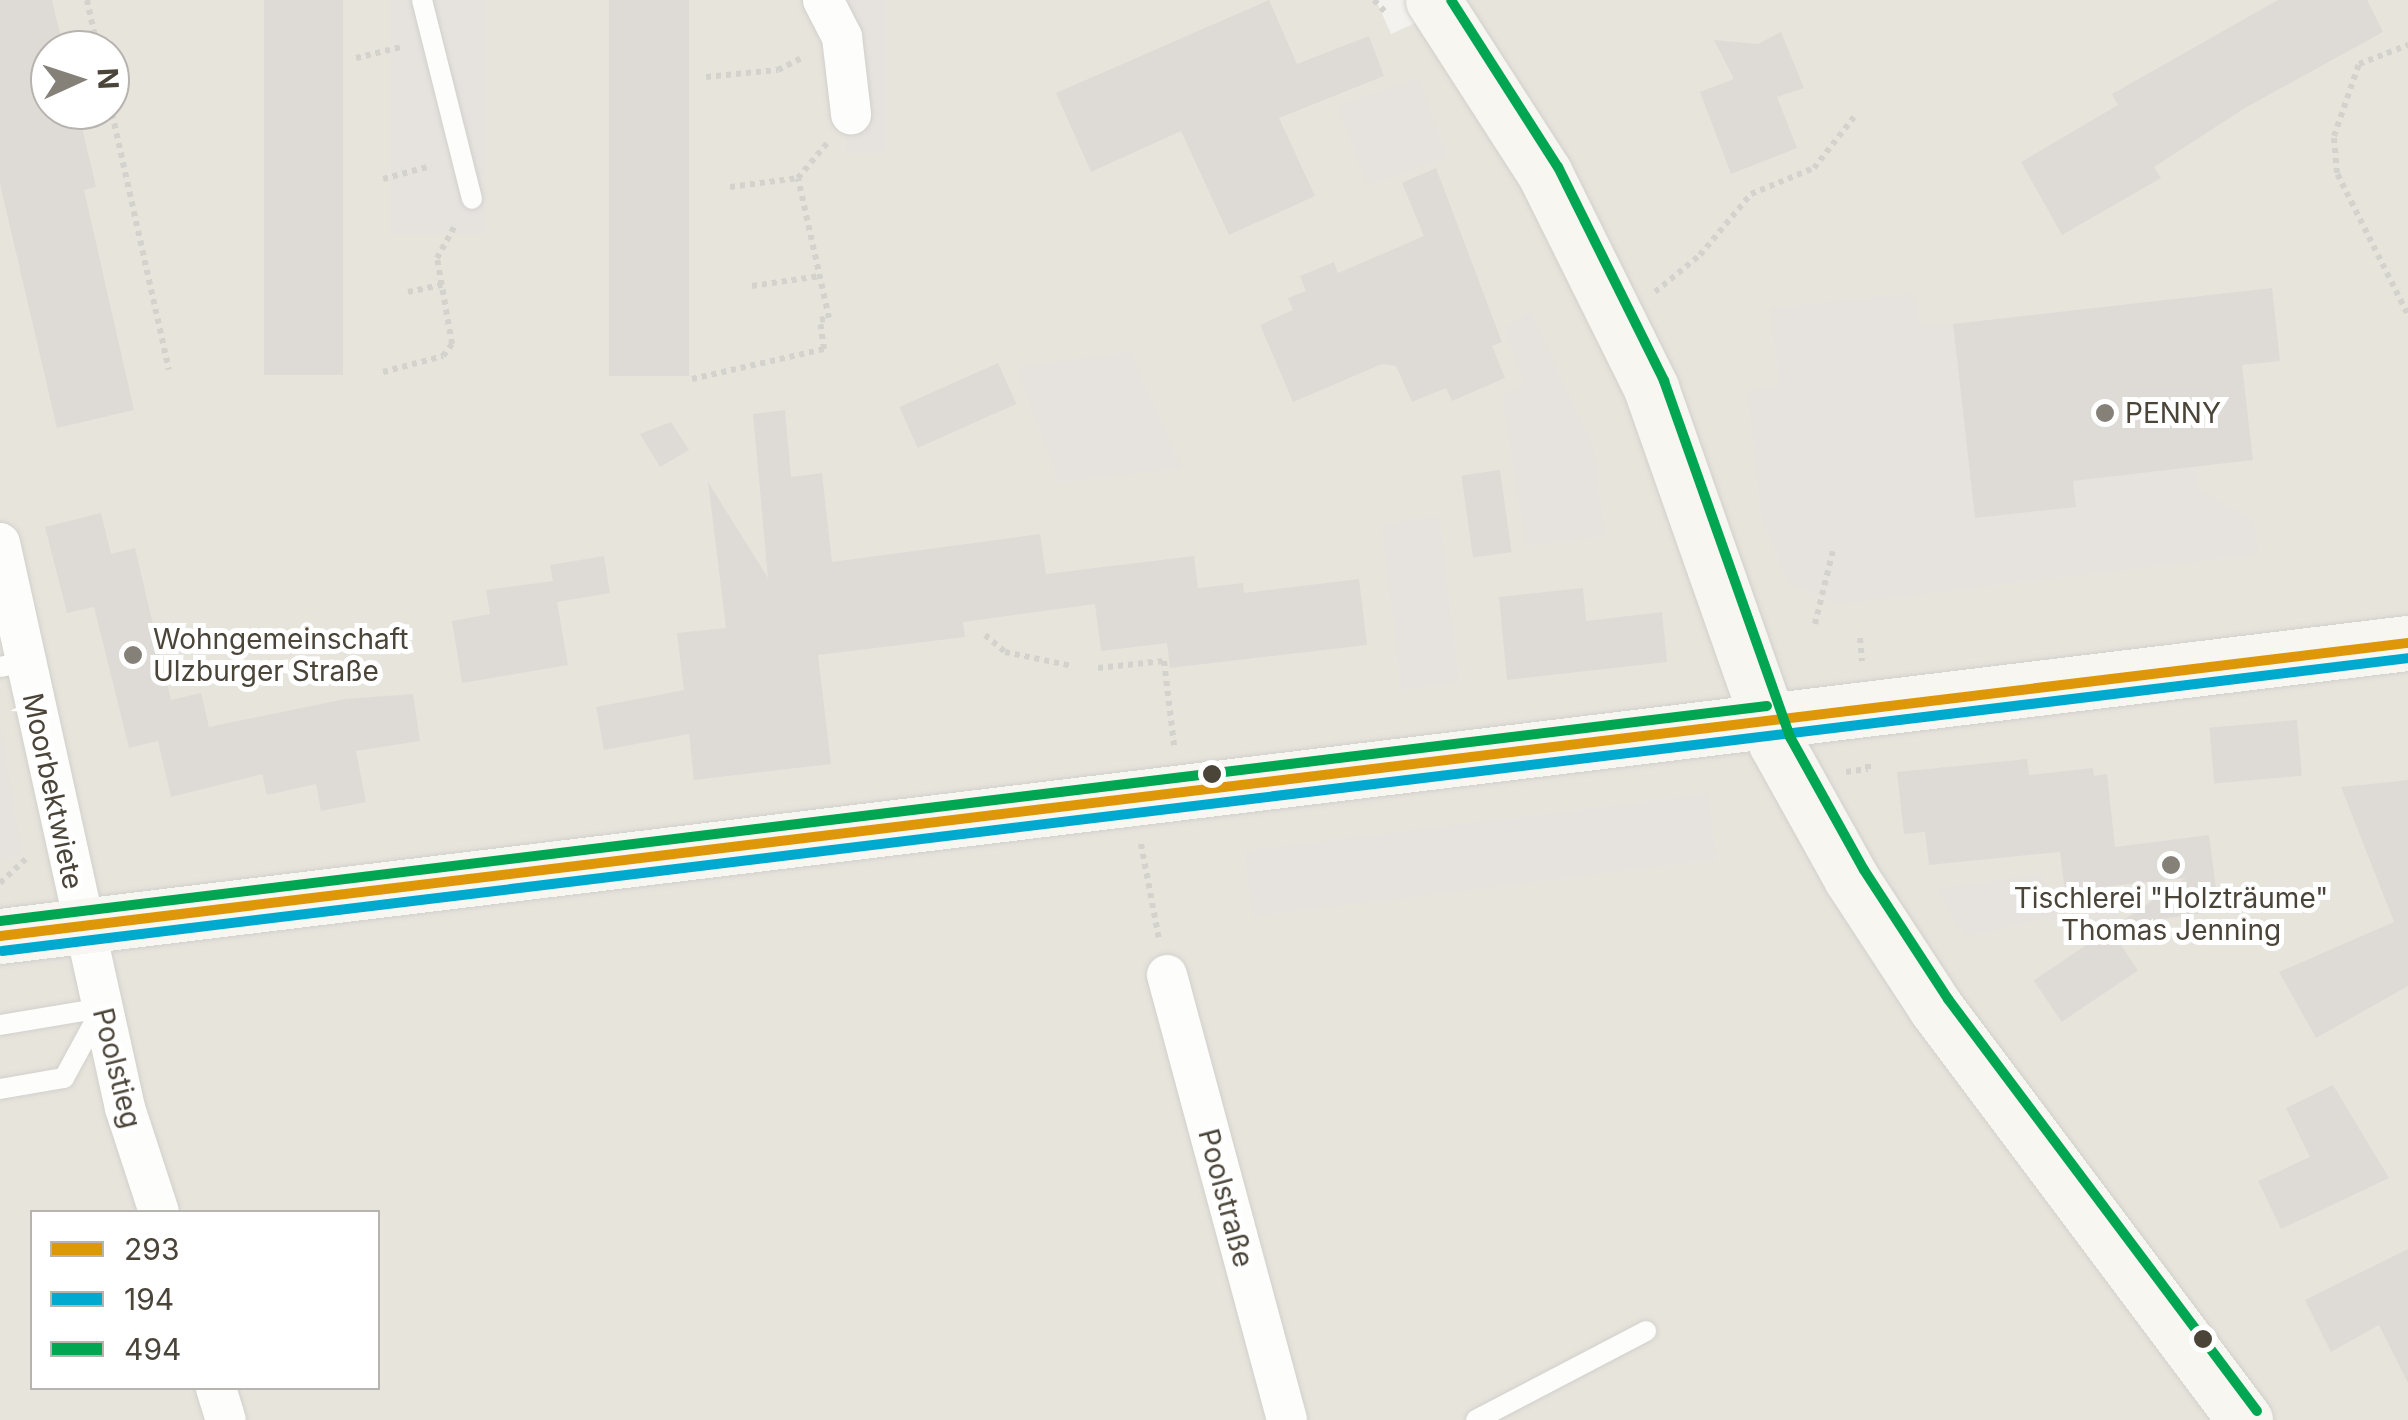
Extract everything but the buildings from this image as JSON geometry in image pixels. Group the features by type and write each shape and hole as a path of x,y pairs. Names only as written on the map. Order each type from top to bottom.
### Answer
{"main road":[{"path":"1433,0 1545,174 1613,310 1651,388 1769,720 1898,952 2230,1415"},
{"path":"0,936 82,922 2408,643"}],"street":[{"path":"823,0 842,38 851,114"},
{"name":"Moorbektwiete","path":"0,543 13,665 82,922"},
{"name":"Poolstieg","path":"82,922 157,1210"},
{"name":"Poolstraße","path":"1168,975 1286,1420"},
{"path":"217,1390 226,1420"}],"lane":[{"path":"422,0 472,199"},
{"path":"0,1025 102,1008"},
{"path":"0,1089 64,1078 102,1008"},
{"path":"1476,1420 1646,1332"}],"path":[{"path":"87,0 94,30"},
{"path":"706,77 778,70 842,38"},
{"path":"356,58 432,40"},
{"path":"2407,312 2337,173 2334,136 2358,64 2408,45"},
{"path":"730,187 798,178 851,114"},
{"path":"1613,310 1654,293 1700,255 1751,194 1814,168 1854,117"},
{"path":"116,130 169,370"},
{"path":"383,179 462,159"},
{"path":"692,379 824,349 820,320 830,318 798,178"},
{"path":"383,372 443,356 452,344 437,258 472,199"},
{"path":"752,286 820,276"},
{"path":"408,292 442,285"},
{"path":"1815,624 1834,550"},
{"path":"984,635 1005,652 1072,666"},
{"path":"1098,668 1164,661 1176,792"},
{"path":"1140,837 1168,975"},
{"path":"0,883 29,856"}],"shaded area":[{"path":"0,0 1376,0 1391,34 1466,0 2408,0 2408,1420 0,1420"},
{"path":"391,0 485,0 485,234 391,234"},
{"path":"846,0 887,0 887,153 846,153"},
{"path":"1418,77 1447,157 1367,186 1338,106"},
{"path":"1914,293 1921,326 1953,324 1975,518 2075,507 2073,481 2194,466 2198,490 2253,519 2259,554 1837,604 1788,583 1762,520 1747,391 1779,385 1771,308"},
{"path":"1530,310 1593,447 1605,536 1526,546 1502,395 1525,384 1504,329"},
{"path":"1130,352 1182,468 1059,482 1016,367"},
{"path":"1439,517 1459,683 1402,690 1381,524"},
{"path":"0,722 22,855 0,860"},
{"path":"1708,794 1716,860 1253,916 1244,851"},
{"path":"2041,874 2055,902 2110,901 2120,919 2068,933 2046,917 1966,938 1937,889"}],"transit line":[{"name":"494","path":"1451,0 1558,167 1664,381 1790,737 1864,870 1948,999 2257,1411"},
{"name":"293","path":"0,936 2408,643"},
{"name":"194","path":"2,951 2408,658"},
{"name":"494","path":"0,921 1767,706"}],"place":[{"name":"PENNY","path":"2105,413"},
{"name":"Wohngemeinschaft Ulzburger Straße","path":"133,655"},
{"name":"Tischlerei \"Holzträume\" Thomas Jenning","path":"2171,865"}]}
